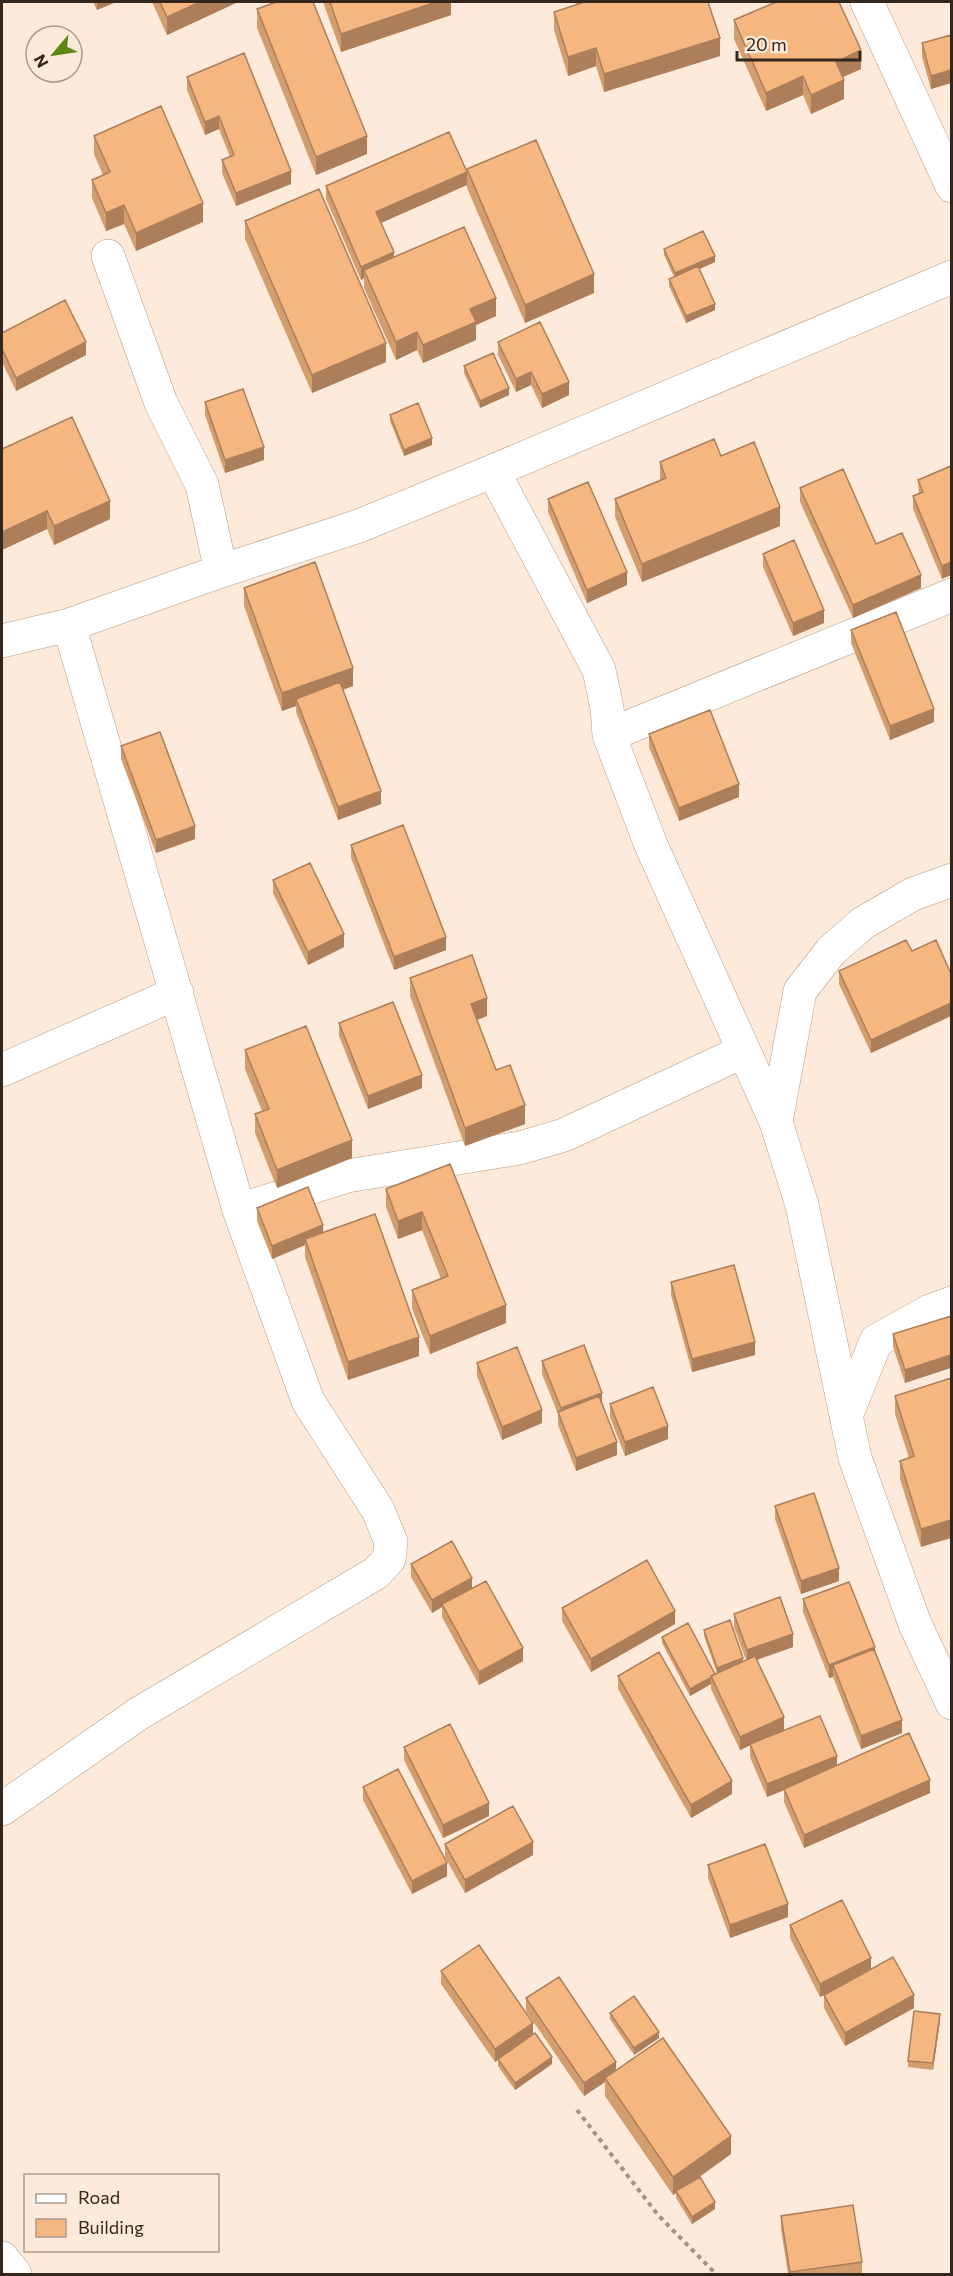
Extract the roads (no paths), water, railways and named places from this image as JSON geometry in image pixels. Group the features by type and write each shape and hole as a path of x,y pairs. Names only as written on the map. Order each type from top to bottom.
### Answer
{"street":[{"path":"867,2 951,186"},
{"path":"108,256 162,403 202,485 221,571"},
{"path":"2,642 69,625 221,571 359,526 951,277"},
{"path":"493,471 599,670 607,708 609,735 651,846 776,1122 802,1205 855,1458 915,1624 951,1703"},
{"path":"609,735 951,596"},
{"path":"2,1809 138,1714 376,1574 389,1559 391,1542 378,1510 308,1401 239,1210 69,625"},
{"path":"776,1122 800,991 831,951 863,923 913,894 951,880"},
{"path":"2,1070 177,993"},
{"path":"239,1210 347,1176 520,1148 564,1135 744,1051"},
{"path":"846,1416 876,1341 930,1311 951,1303"},
{"path":"2,2258 15,2274"}]}
